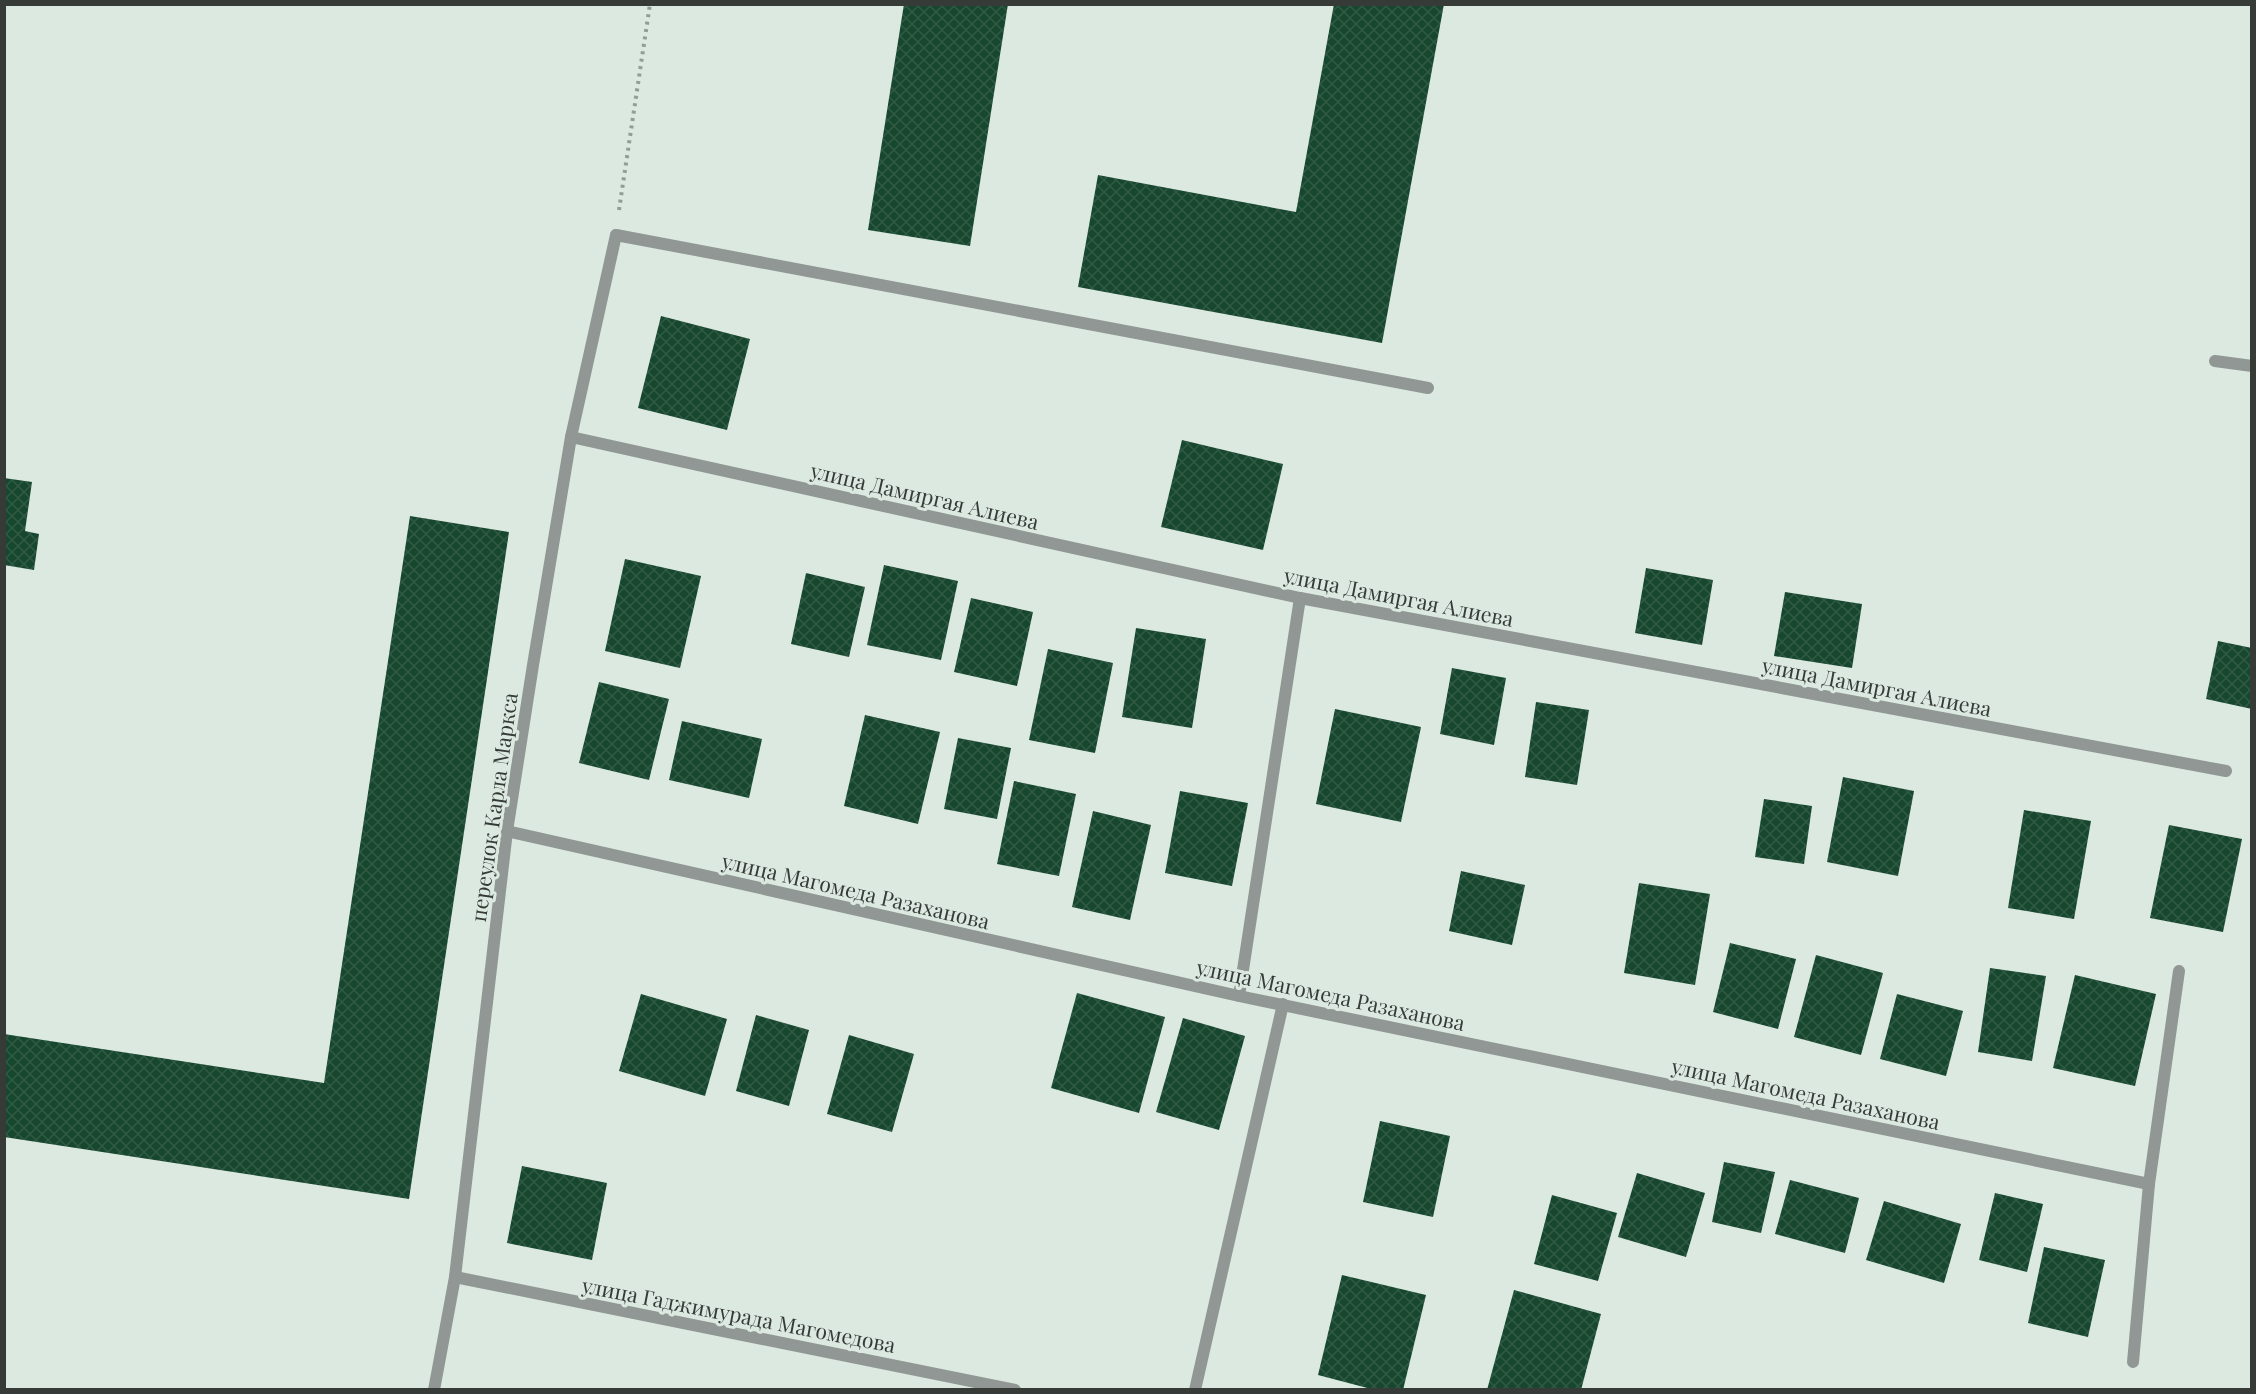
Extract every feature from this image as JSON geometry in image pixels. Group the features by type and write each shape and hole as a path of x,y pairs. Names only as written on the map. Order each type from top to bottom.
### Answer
{"street":[{"path":"616,235 1428,388"},
{"name":"переулок Карла Маркса","path":"434,1389 455,1277 507,831 571,437 616,235"},
{"path":"2214,361 2252,366"},
{"name":"улица Дамиргая Алиева","path":"571,437 1300,598 2226,771"},
{"path":"1239,996 1300,598"},
{"name":"улица Магомеда Разаханова","path":"507,831 1239,996 2149,1184"},
{"path":"2133,1362 2149,1184 2179,970"},
{"path":"1195,1389 1283,1004"},
{"name":"улица Гаджимурада Магомедова","path":"455,1277 1015,1389"}],"path":[{"path":"616,235 650,4"}],"building":[{"path":"904,4 1008,4 970,246 868,230"},
{"path":"1334,4 1444,4 1382,343 1078,287 1098,175 1296,212"},
{"path":"661,316 750,339 727,430 638,408"},
{"path":"1182,440 1283,464 1263,550 1161,527"},
{"path":"4,478 32,482 25,531 39,534 34,570 4,565"},
{"path":"410,516 509,532 409,1199 4,1137 4,1034 324,1083"},
{"path":"625,559 701,576 680,668 605,651"},
{"path":"884,565 958,581 941,660 867,645"},
{"path":"1646,568 1713,580 1702,645 1635,633"},
{"path":"806,573 865,587 849,657 791,644"},
{"path":"1785,592 1862,604 1852,668 1774,656"},
{"path":"971,598 1033,612 1017,686 954,672"},
{"path":"1136,628 1206,639 1192,728 1122,717"},
{"path":"2218,641 2252,648 2252,709 2206,699"},
{"path":"1048,649 1113,663 1095,753 1029,740"},
{"path":"1452,668 1506,678 1494,745 1440,734"},
{"path":"599,682 669,699 649,780 579,763"},
{"path":"1536,702 1589,710 1577,785 1525,777"},
{"path":"1335,709 1421,727 1401,822 1316,804"},
{"path":"865,715 940,732 918,824 844,806"},
{"path":"682,721 762,739 749,798 669,780"},
{"path":"958,738 1011,748 997,819 944,809"},
{"path":"1843,777 1914,791 1898,876 1827,862"},
{"path":"1014,781 1076,794 1059,876 997,864"},
{"path":"1180,791 1248,803 1232,886 1165,873"},
{"path":"1764,799 1812,806 1804,864 1755,857"},
{"path":"2024,810 2091,821 2074,919 2008,908"},
{"path":"1093,811 1151,825 1130,920 1072,907"},
{"path":"2169,825 2242,839 2223,932 2150,918"},
{"path":"1461,871 1525,885 1512,945 1449,931"},
{"path":"1639,883 1710,894 1695,985 1624,973"},
{"path":"1730,943 1796,959 1778,1029 1713,1012"},
{"path":"1816,955 1883,973 1861,1055 1794,1037"},
{"path":"1990,968 2046,976 2032,1061 1978,1052"},
{"path":"2075,975 2156,994 2135,1086 2053,1068"},
{"path":"1077,993 1165,1017 1139,1113 1051,1088"},
{"path":"641,994 727,1019 705,1096 619,1071"},
{"path":"1897,994 1963,1011 1946,1076 1880,1059"},
{"path":"756,1015 809,1030 789,1106 736,1091"},
{"path":"1183,1018 1245,1036 1219,1130 1156,1112"},
{"path":"849,1035 914,1054 892,1132 827,1114"},
{"path":"1380,1121 1450,1136 1433,1217 1363,1202"},
{"path":"1724,1162 1775,1172 1761,1233 1712,1222"},
{"path":"522,1166 607,1183 592,1260 507,1243"},
{"path":"1637,1173 1705,1193 1686,1257 1618,1237"},
{"path":"1790,1180 1859,1198 1845,1253 1775,1234"},
{"path":"1995,1193 2043,1204 2027,1272 1979,1260"},
{"path":"1552,1195 1617,1213 1598,1281 1534,1264"},
{"path":"1884,1201 1961,1224 1944,1283 1866,1260"},
{"path":"2044,1247 2105,1260 2088,1337 2028,1323"},
{"path":"1342,1275 1426,1295 1403,1390 1375,1390 1318,1375"},
{"path":"1514,1290 1601,1314 1581,1390 1487,1390"}]}
